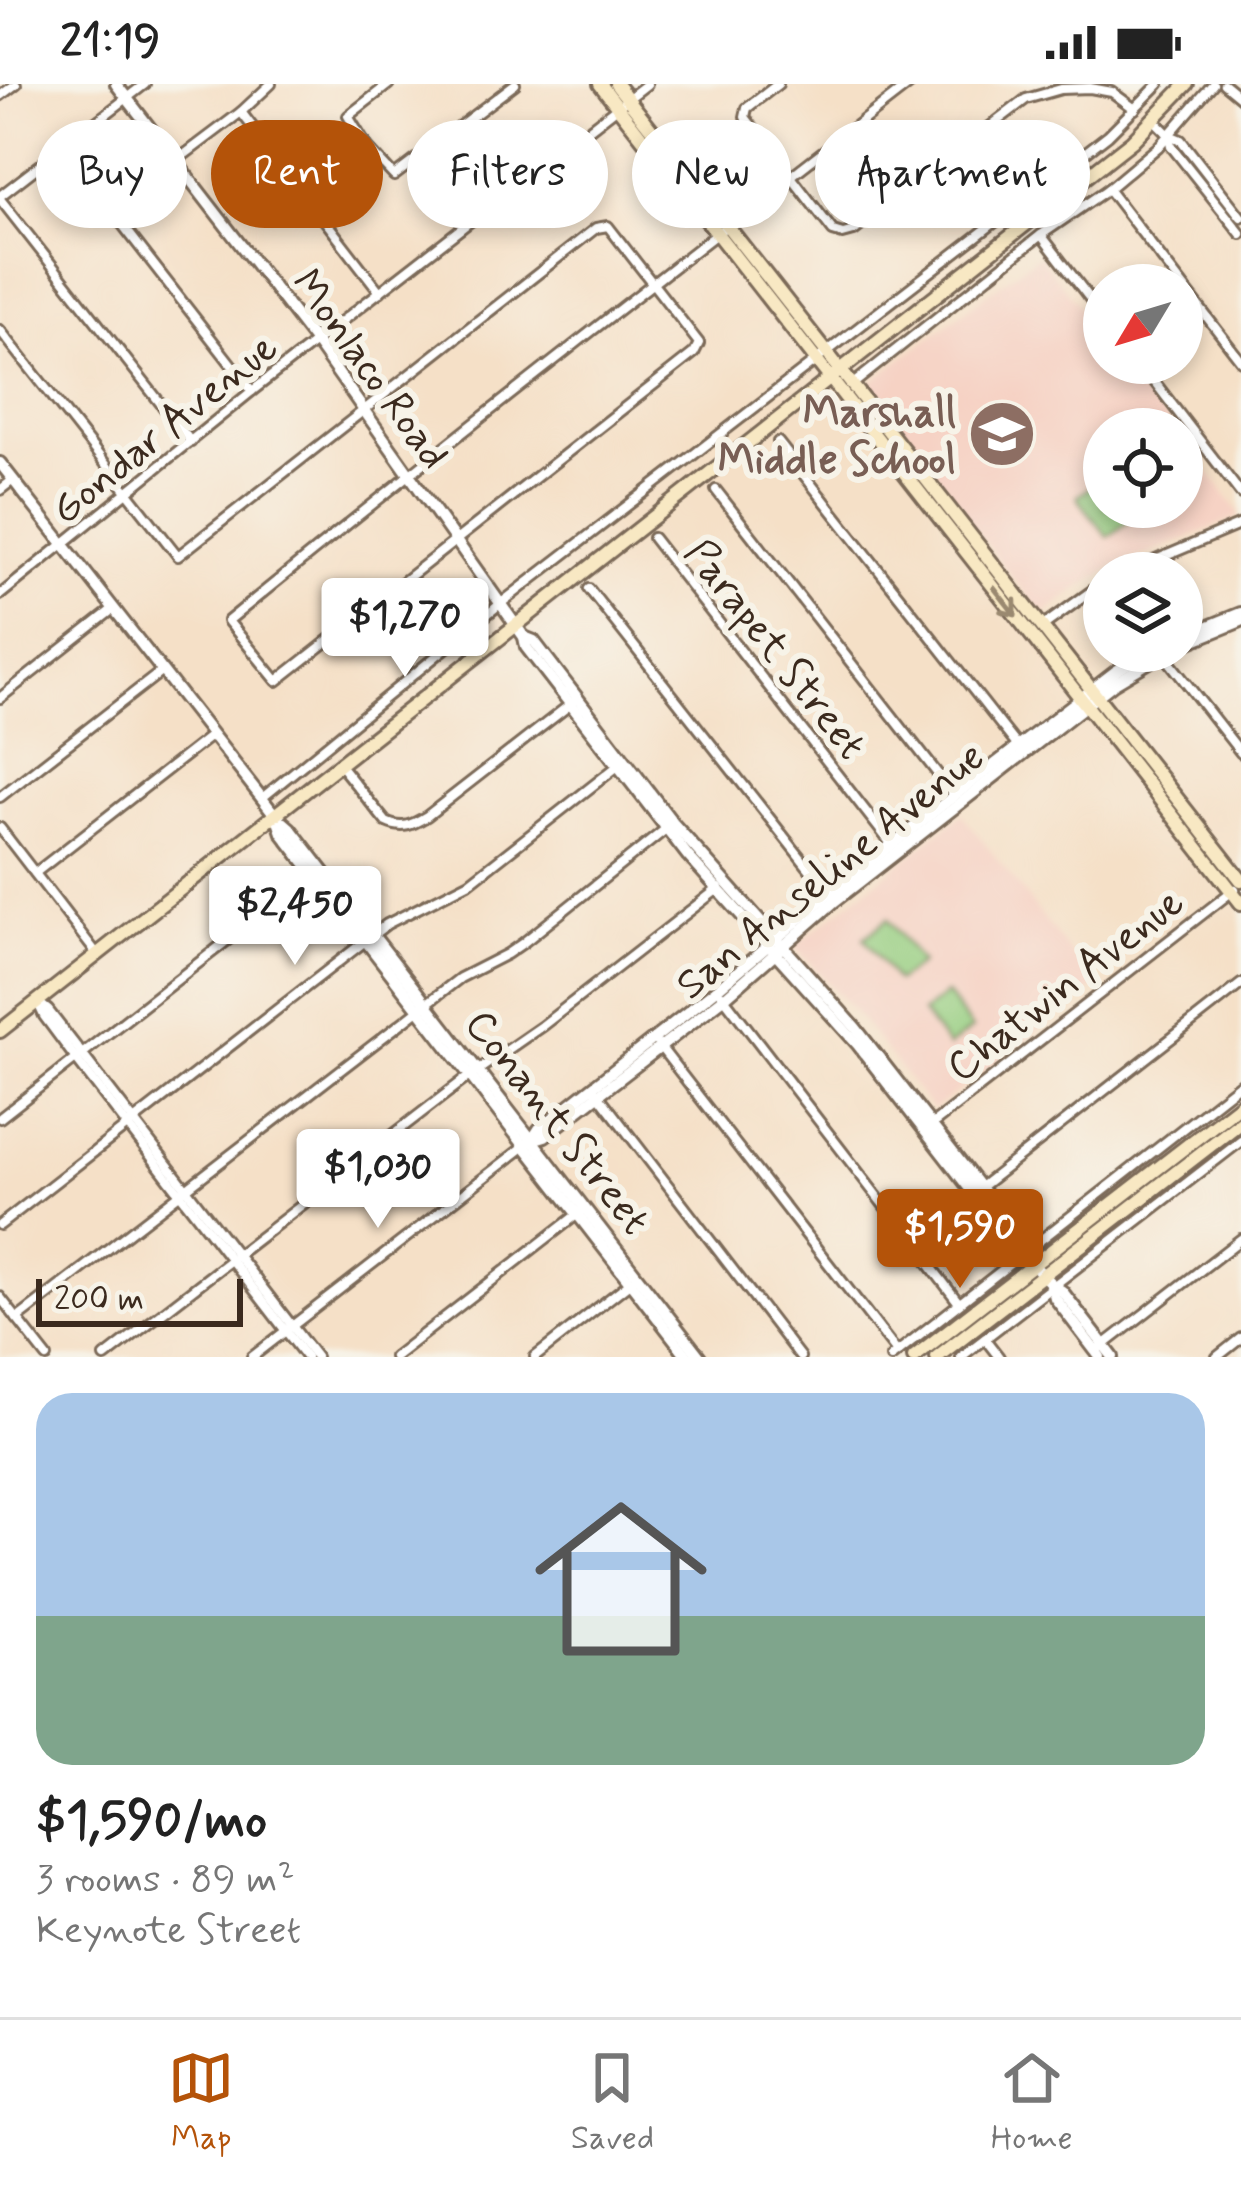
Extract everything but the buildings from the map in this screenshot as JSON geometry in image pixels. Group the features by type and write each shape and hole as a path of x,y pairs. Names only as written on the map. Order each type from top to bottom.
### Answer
{"main road":[{"path":"600,84 623,103 1239,890"},
{"path":"616,84 623,103"},
{"path":"0,1031 1119,151 1186,84"},
{"path":"835,374 853,384 1043,626 1088,698"},
{"path":"914,1357 1044,1274 1241,1104"},
{"path":"937,1357 1241,1121"}],"street":[{"path":"0,96 16,84"},
{"name":"Monlaco Road","path":"116,84 144,120"},
{"path":"98,120 145,84"},
{"path":"187,153 271,84"},
{"path":"388,84 348,116 367,147 394,176 515,84"},
{"name":"Gondar Avenue","path":"0,595 315,341 647,84"},
{"path":"747,120 747,108 778,84"},
{"path":"910,84 791,176 833,231 854,231 1026,98 1090,88 1112,92 1135,110"},
{"path":"262,798 500,604 1108,135 1159,84"},
{"path":"853,384 1108,189 1169,136 1213,84"},
{"path":"1224,84 1241,98"},
{"path":"241,112 380,292"},
{"path":"1154,120 1169,136 1181,140 1241,217"},
{"path":"1169,136 1171,146 1241,234"},
{"path":"36,168 0,197 191,442"},
{"name":"Monlaco Road","path":"187,175 315,341 526,647 669,826 1022,1241 1062,1291 1100,1351 1113,1357"},
{"path":"1108,189 1241,361"},
{"path":"0,330 178,556 596,228 608,226 654,283 699,343 694,353 277,681 229,621 409,474 654,283 727,228"},
{"path":"125,228 252,391"},
{"path":"1041,236 1083,290"},
{"path":"1156,384 1241,494"},
{"path":"778,442 1021,750"},
{"name":"Conant Street","path":"0,463 290,828 317,870 634,1280 683,1352 700,1357"},
{"path":"0,490 13,480"},
{"path":"716,490 957,799"},
{"path":"1175,552 1241,524"},
{"name":"Parapet Street","path":"653,538 894,848"},
{"path":"590,589 832,898"},
{"path":"1043,626 1083,597"},
{"path":"0,698 115,608"},
{"path":"1203,633 1240,619"},
{"path":"0,797 163,670"},
{"name":"San Anseline Avenue","path":"252,1357 528,1143 544,1136 894,848 1122,672"},
{"name":"San Anseline Avenue","path":"1088,698 1129,672"},
{"path":"1179,672 1241,753"},
{"path":"339,764 386,822 408,827 574,702"},
{"path":"35,873 213,734"},
{"path":"0,1225 369,938 406,913 470,882 622,763"},
{"path":"17,1319 422,1006 460,978 523,943 669,826"},
{"path":"0,828 98,955"},
{"path":"0,1118 317,870"},
{"path":"105,1357 721,887"},
{"name":"Chatwin Avenue","path":"928,1127 1239,890"},
{"path":"977,1190 1241,984"},
{"path":"721,993 958,1303"},
{"path":"38,1002 316,1357"},
{"path":"657,1042 894,1355 1241,1083"},
{"path":"596,1091 800,1357"},
{"path":"961,1357 985,1339 1044,1274 1241,1141"},
{"path":"394,1357 581,1211"},
{"path":"1100,1351 1241,1239"},
{"path":"535,1357 634,1280"},
{"path":"0,1297 47,1357"},
{"path":"289,1328 306,1357"},
{"path":"985,1339 999,1357"},
{"path":"1217,1357 1241,1339"}],"shaded area":[{"name":"Marshall Middle School","path":"1039,255 1083,311 1083,384 1140,384 1158,408 1083,408 1083,528 1203,528 1203,465 1239,517 1152,552 1083,552 1083,585 1042,615 864,387"},
{"path":"962,814 1096,986 933,1110 856,1013 797,949 798,943"}],"green space":[{"path":"888,919 921,963 896,982 864,938"},
{"path":"946,994 972,1029 948,1047 922,1013"}],"place":[{"name":"Marshall Middle School","path":"1002,434"}]}
